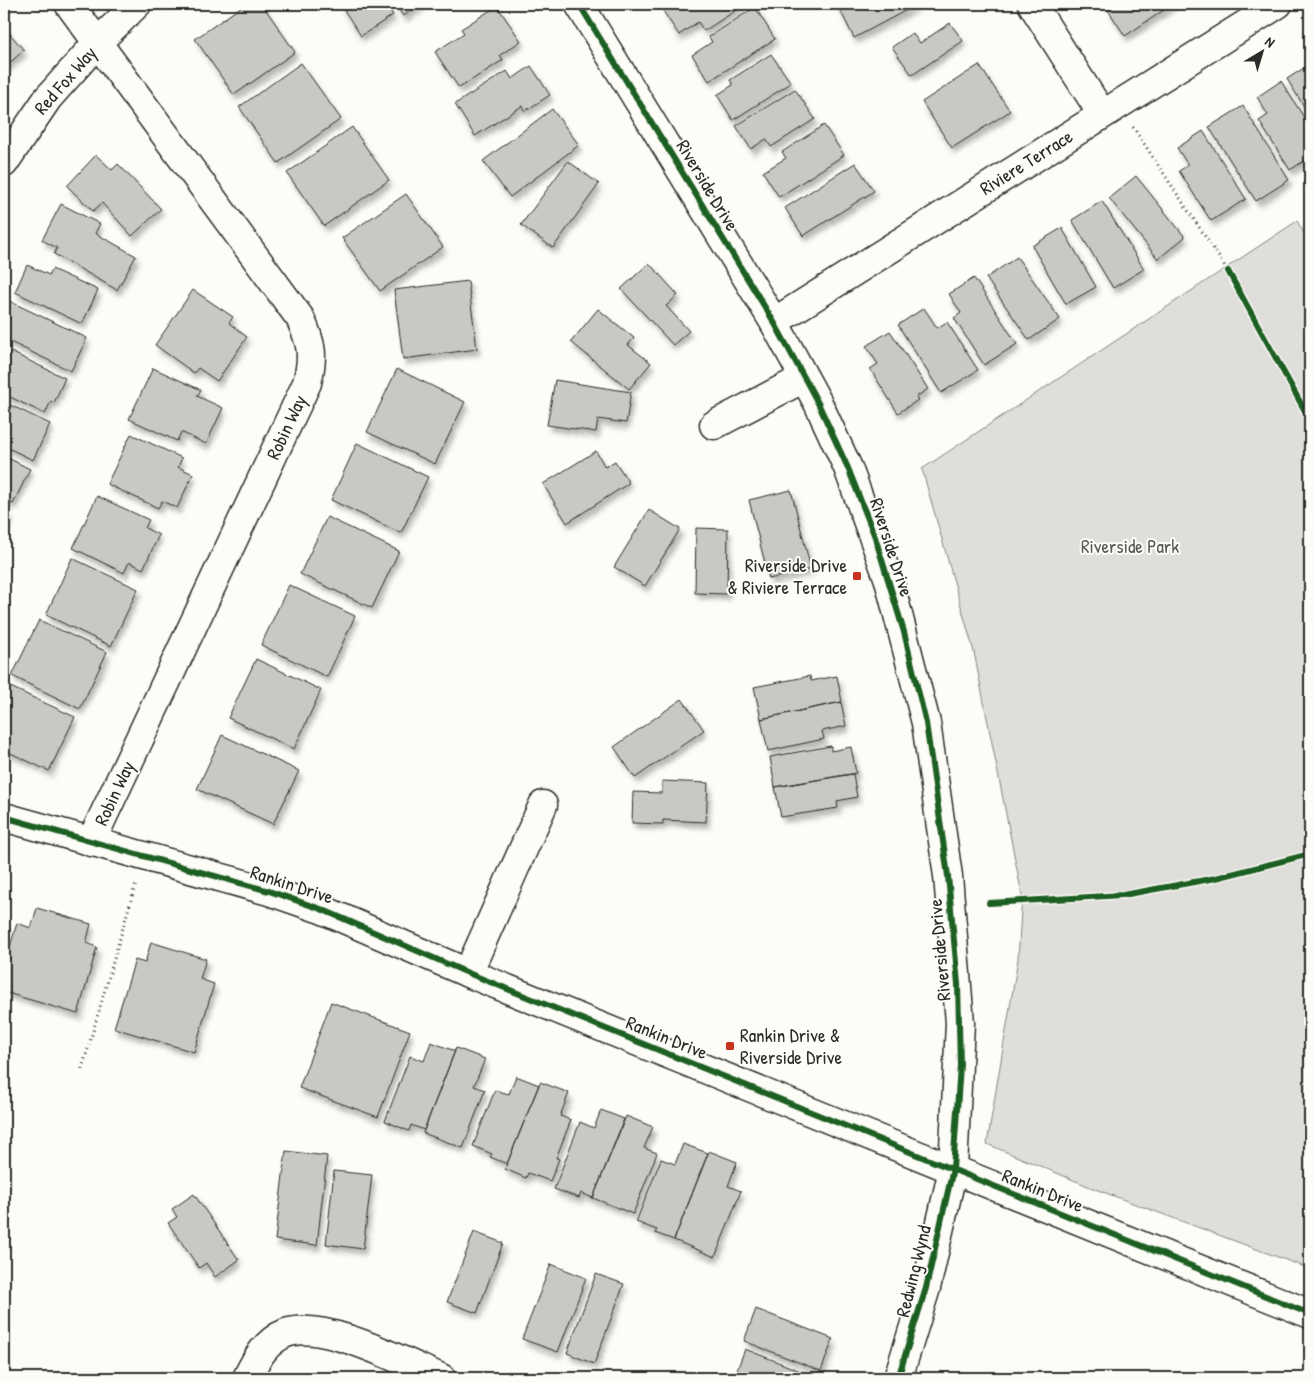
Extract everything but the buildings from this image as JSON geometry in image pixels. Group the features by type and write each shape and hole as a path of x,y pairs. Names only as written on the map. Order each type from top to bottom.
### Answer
{"street":[{"name":"Robin Way","path":"69,4 300,318 310,340 313,361 307,382 91,842"},
{"name":"Red Fox Way","path":"4,163 33,117 97,43 137,4"},
{"name":"Riverside Drive","path":"580,4 774,322 848,468 875,537 904,632 926,723 942,826 959,1004 960,1065 953,1169"},
{"path":"1032,4 1102,114"},
{"name":"Riviere Terrace","path":"774,322 1278,4"},
{"path":"714,425 804,378"},
{"path":"468,973 543,805"},
{"name":"Rankin Drive","path":"4,817 269,891 321,909 468,973 1310,1314"},
{"name":"Redwing Wynd","path":"898,1378 926,1288 953,1169"},
{"path":"247,1378 260,1353 273,1340 287,1333 314,1331 344,1338 441,1378"}],"path":[{"path":"1129,121 1233,279"},
{"path":"82,1069 136,882"}],"green space":[{"name":"Riverside Park","path":"1297,221 1310,243 1310,1269 1095,1189 987,1144 1018,959 1022,895 974,652 922,469"}],"cycle path":[{"path":"579,4 774,322 818,403 848,468 875,537 904,632 926,723 948,876 958,984 960,1065 953,1169 926,1288 898,1378"},
{"path":"1228,271 1310,420"},
{"path":"4,817 269,891 321,909 468,973 1310,1314"},
{"path":"989,903 1123,895 1216,878 1310,854"}],"place":[{"name":"Riverside Drive & Riviere Terrace","path":"857,576"},
{"name":"Rankin Drive & Riverside Drive","path":"730,1046"}]}
